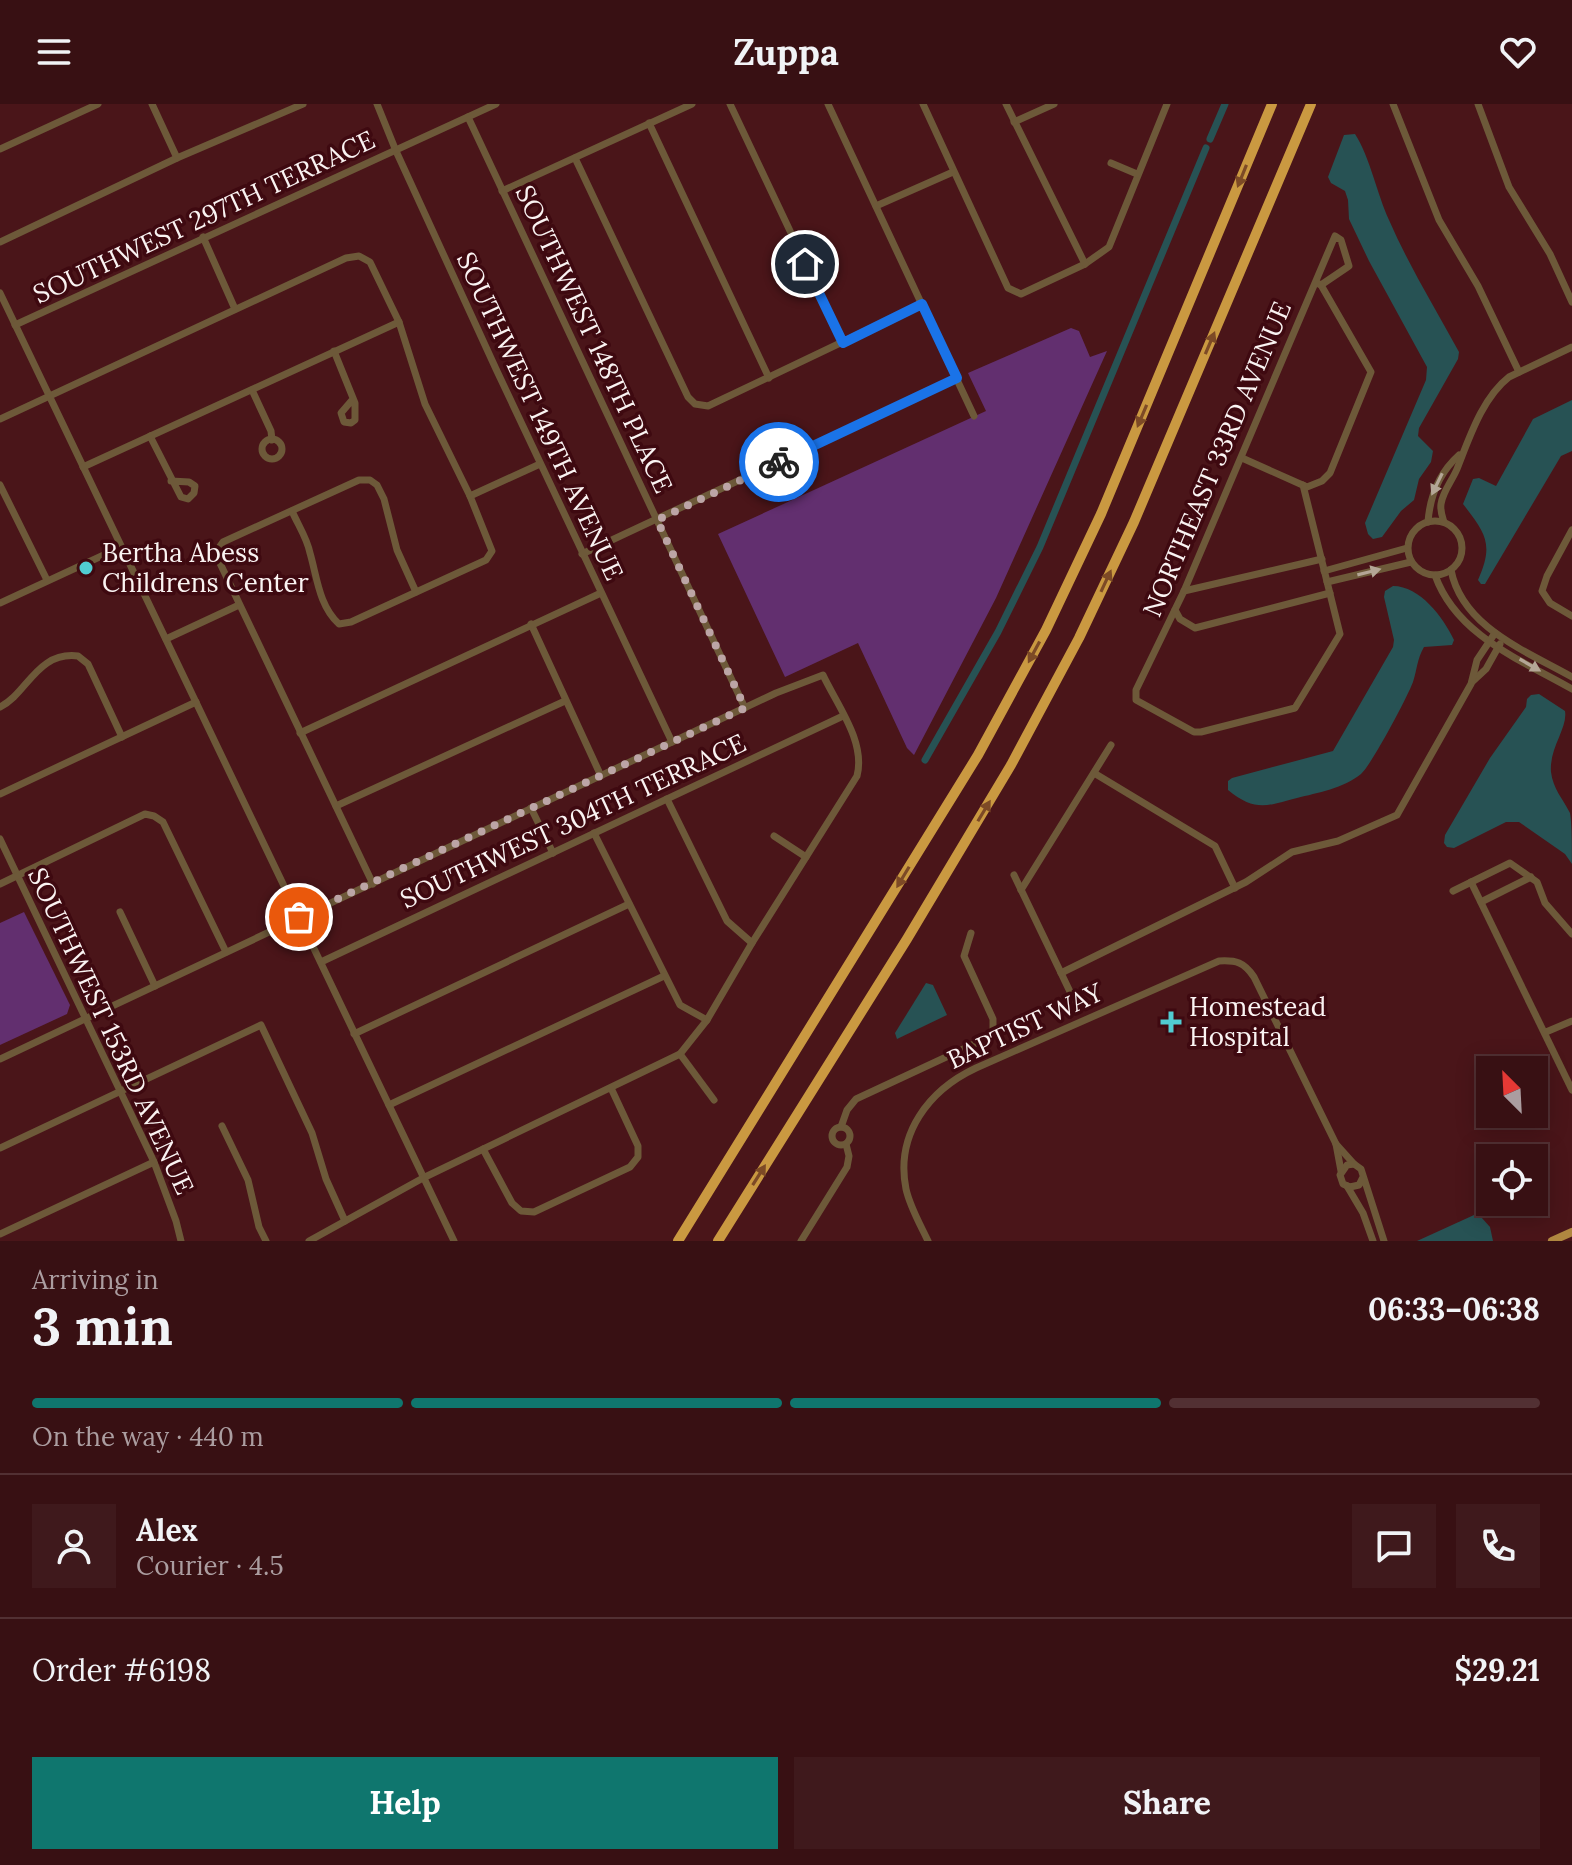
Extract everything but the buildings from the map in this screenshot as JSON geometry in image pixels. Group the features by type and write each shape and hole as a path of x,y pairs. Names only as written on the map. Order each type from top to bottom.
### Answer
{"highway":[{"path":"678,1241 978,755 1046,630 1101,514 1272,104"},
{"path":"718,1241 987,806 1079,638 1134,522 1311,104"}],"main road":[{"path":"1552,1241 1572,1234"},
{"path":"1564,1241 1572,1234"}],"street":[{"path":"0,149 98,104"},
{"path":"152,104 177,158"},
{"path":"0,242 177,158 303,104"},
{"name":"SOUTHWEST 149TH AVENUE","path":"377,104 540,464 672,742"},
{"name":"SOUTHWEST 297TH TERRACE","path":"15,325 496,104"},
{"path":"502,191 692,104"},
{"path":"730,104 843,343"},
{"path":"828,104 974,416"},
{"path":"923,104 1008,288 1021,294 1085,264 1109,247 1167,104"},
{"path":"1006,104 1085,264"},
{"path":"1014,122 1054,104"},
{"path":"1393,104 1433,209 1478,286 1519,372"},
{"path":"1478,104 1509,187 1550,254 1572,302"},
{"name":"SOUTHWEST 148TH PLACE","path":"468,117 745,708"},
{"path":"649,123 769,378"},
{"path":"575,158 688,397 695,404 708,406 922,304"},
{"path":"1111,163 1137,174"},
{"path":"876,206 953,172"},
{"name":"NORTHEAST 33RD AVENUE","path":"1318,284 1349,266 1341,240 1335,236 1318,284 1136,700 1194,732 1295,708 1340,634 1330,593"},
{"path":"203,237 235,309"},
{"path":"0,419 235,309 354,256 363,257 370,262 399,322 425,404 470,496 492,551 486,560 351,622 339,624 330,615 316,580 310,550 292,511"},
{"path":"1242,458 1305,486 1322,481 1330,473 1371,372 1318,284"},
{"path":"0,293 454,1241"},
{"path":"83,467 399,322"},
{"path":"1444,522 1441,504 1461,454 1500,383 1572,347"},
{"path":"334,351 353,399"},
{"path":"582,554 957,378"},
{"path":"252,390 271,431 272,440"},
{"path":"150,436 171,481"},
{"path":"1428,522 1436,485 1445,469 1461,454"},
{"path":"470,496 540,464"},
{"path":"373,884 239,605 218,559 218,549 223,542 359,480 370,480 377,485 384,499 397,550 416,592"},
{"path":"0,485 47,580"},
{"path":"1175,610 1180,619 1195,628 1330,593 1305,486"},
{"path":"0,510 10,505"},
{"path":"1428,522 1444,522 1454,529 1462,544 1459,561 1451,570 1435,575 1419,570 1411,562 1407,548 1415,529 1428,522"},
{"path":"1572,530 1542,591 1550,603 1572,616"},
{"path":"0,603 121,547"},
{"path":"1324,571 1407,548"},
{"path":"1184,591 1322,559"},
{"path":"1327,582 1411,562"},
{"path":"1451,570 1460,600 1495,633 1572,677"},
{"path":"1435,575 1462,618 1489,642 1572,689"},
{"path":"300,733 601,593"},
{"path":"166,639 239,605"},
{"path":"531,624 601,776"},
{"path":"1061,973 1235,888 1292,852 1338,841 1397,815 1471,684 1477,660 1495,633"},
{"path":"1471,684 1486,669 1504,638"},
{"path":"4,705 37,670 63,657 78,656 88,664 122,737"},
{"path":"0,1059 672,742 823,675 858,746 861,763 857,776 707,1020 680,1054 423,1178 309,1241"},
{"path":"336,806 565,701"},
{"path":"0,794 196,702"},
{"name":"SOUTHWEST 304TH TERRACE","path":"321,962 843,716"},
{"path":"1021,890 1111,745"},
{"path":"1094,773 1215,846 1235,888"},
{"path":"667,799 727,921 752,943"},
{"path":"531,808 553,853"},
{"path":"0,884 145,814 154,816 163,822 226,952"},
{"path":"594,833 680,1005 707,1020"},
{"path":"774,836 806,857"},
{"name":"SOUTHWEST 153RD AVENUE","path":"0,839 154,1162 173,1210 181,1241"},
{"path":"1453,891 1510,863 1537,882 1545,903 1572,934"},
{"path":"1014,875 1074,1000"},
{"path":"1481,902 1531,877"},
{"path":"1471,882 1572,1090"},
{"path":"354,1034 629,904"},
{"path":"120,912 155,986"},
{"path":"841,1127 852,1101 987,1038 993,1032 993,1019 964,956 971,933"},
{"name":"BAPTIST WAY","path":"928,1241 911,1205 904,1171 912,1126 925,1105 939,1091 977,1067 1219,961 1238,961 1247,965 1336,1144"},
{"path":"389,1105 664,976"},
{"path":"1546,1032 1572,1021"},
{"path":"0,1148 261,1025 312,1133 326,1179 345,1221"},
{"path":"680,1054 714,1100"},
{"path":"483,1149 512,1203 521,1211 534,1212 603,1180 630,1167 638,1157 638,1146 611,1088"},
{"path":"222,1126 248,1180 259,1227 266,1241"},
{"path":"841,1127 850,1133 846,1144 837,1144 831,1137 834,1129 841,1127"},
{"path":"801,1241 847,1167 849,1156 846,1144"},
{"path":"1336,1144 1361,1169 1384,1241"},
{"path":"1336,1144 1340,1178 1363,1213 1373,1241"},
{"path":"0,1234 154,1162"},
{"path":"1341,1171 1347,1165 1354,1164"},
{"path":"1347,1186 1359,1185 1363,1177"}],"shaded area":[{"path":"1071,328 1079,331 1090,357 1107,351 996,598 914,755 907,748 858,643 785,677 718,534 986,411 968,373"},
{"path":"24,912 70,1005 67,1014 0,1045 0,923"}],"water":[{"path":"1355,134 1397,237 1459,352 1419,428 1418,436 1433,451 1431,462 1419,479 1414,500 1401,511 1382,537 1373,539 1365,523 1426,380 1427,367 1349,219 1345,191 1331,183 1328,177 1344,135"},
{"path":"1572,400 1572,451 1561,456 1485,584 1481,584 1478,580 1486,557 1485,540 1463,504 1473,479 1479,478 1496,486 1533,419"},
{"path":"1393,586 1412,591 1430,604 1454,640 1452,645 1424,647 1413,682 1366,768 1354,779 1339,786 1269,805 1246,802 1237,797 1228,790 1228,781 1232,778 1333,751 1393,647 1384,597 1385,591"},
{"path":"1539,694 1565,711 1551,772 1556,789 1570,813 1572,864 1565,854 1519,822 1506,822 1454,848 1447,847 1445,835 1490,758 1526,707 1527,699"},
{"path":"926,983 933,985 947,1015 897,1039 895,1033"},
{"path":"1474,1215 1481,1217 1490,1227 1493,1241 1417,1241"}],"waterway":[{"path":"1210,139 1225,104"},
{"path":"925,760 998,632 1040,547 1206,148"}],"way so far":[{"path":"299,917 745,708 657,520 779,462"}],"place":[{"name":"Bertha Abess Childrens Center","path":"86,568"},
{"name":"Homestead Hospital","path":"1171,1022"}],"route":[{"path":"779,462 957,378 922,304 843,343 805,264"}]}
